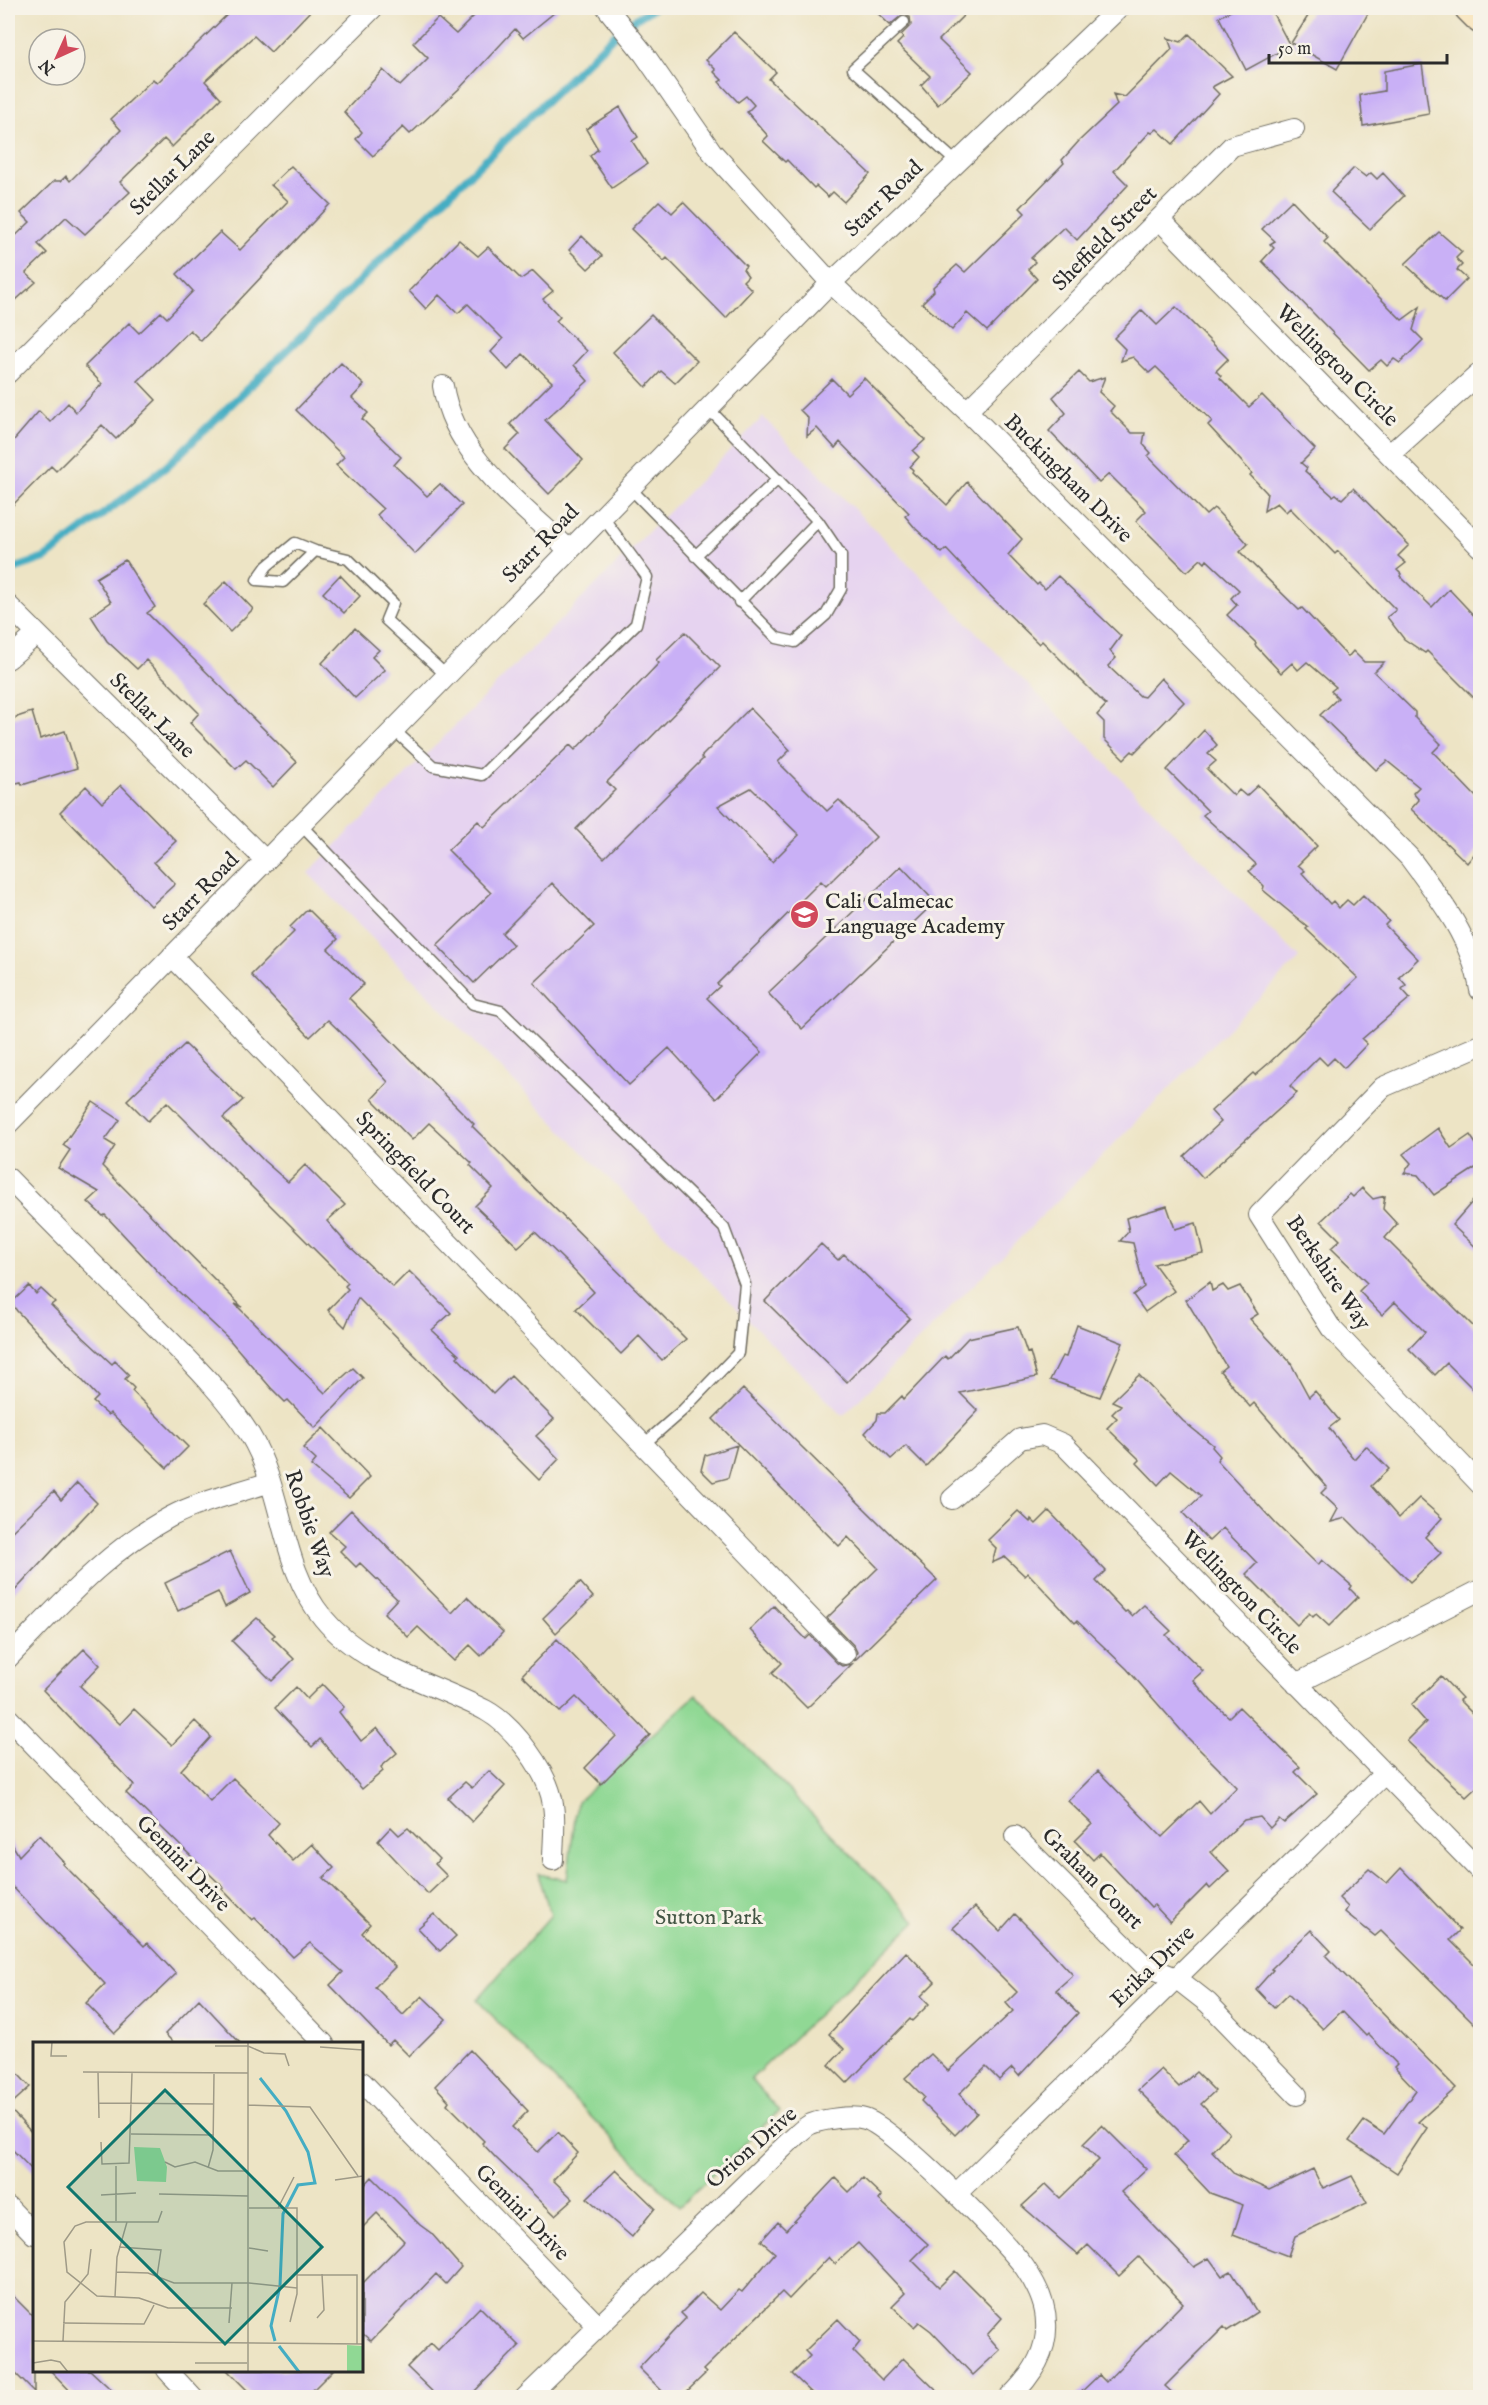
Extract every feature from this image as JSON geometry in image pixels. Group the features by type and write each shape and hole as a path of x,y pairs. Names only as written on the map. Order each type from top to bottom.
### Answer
{"main road":[{"path":"1469,8 1480,19"}],"street":[{"name":"Stellar Lane","path":"8,373 373,8"},
{"name":"Buckingham Drive","path":"607,8 651,63 712,152 831,283 967,411 1409,857 1451,914 1477,970 1480,990"},
{"name":"Starr Road","path":"8,1124 707,407 831,283 1119,8"},
{"name":"Sheffield Street","path":"967,411 1232,146 1294,129"},
{"name":"Wellington Circle","path":"1159,219 1480,547"},
{"path":"1390,454 1480,373"},
{"path":"443,386 447,407 468,447 489,474 569,550"},
{"name":"Stellar Lane","path":"8,605 265,860"},
{"path":"8,659 36,635"},
{"name":"Springfield Court","path":"172,956 845,1654"},
{"name":"Berkshire Way","path":"1480,1045 1383,1087 1259,1215 1331,1328 1480,1484"},
{"name":"Robbie Way","path":"8,1179 215,1386 251,1437 270,1482 302,1586 323,1618 359,1650 449,1695 487,1711 517,1737 540,1767 553,1803 553,1860"},
{"name":"Wellington Circle","path":"952,1499 1020,1439 1042,1435 1063,1444 1480,1871"},
{"path":"8,1658 91,1574 132,1540 172,1516 270,1482"},
{"path":"1296,1684 1480,1590"},
{"name":"Gemini Drive","path":"8,1718 323,2042"},
{"name":"Erika Drive","path":"956,2194 1384,1773"},
{"name":"Graham Court","path":"1015,1836 1144,1965 1176,1978 1208,2003 1297,2095"},
{"name":"Gemini Drive","path":"363,2083 597,2326"},
{"name":"Orion Drive","path":"525,2397 810,2124 838,2119 865,2119 891,2134 956,2194 1024,2266 1041,2295 1046,2323 1042,2353 1024,2383 1009,2397"},
{"path":"8,2206 33,2233"},
{"path":"168,2372 193,2397"}],"lane":[{"path":"904,22 853,69 956,162"},
{"path":"630,488 739,602 777,638 795,642 826,615 841,589 841,555 818,521 707,407"},
{"path":"695,556 778,480"},
{"path":"393,729 433,766 482,775 636,624 646,577 602,516"},
{"path":"739,602 818,521"},
{"path":"315,552 284,582 257,580 267,566 295,543 315,552 348,559 393,603 386,620 446,675"},
{"path":"300,824 473,1004 501,1011 724,1228 745,1284 738,1353 682,1410 644,1444"}],"shaded area":[{"name":"Cali Calmecac Language Academy","path":"763,417 1299,958 843,1416 308,873"}],"green space":[{"name":"Sutton Park","path":"696,1695 916,1921 751,2079 779,2111 679,2207 477,2000 551,1915 538,1874 567,1880 577,1802"}],"building":[{"path":"234,8 313,8 271,52 254,36 205,81 221,98 172,147 164,139 120,182 130,192 85,234 66,217 38,244 47,253 26,273 36,282 8,307 8,243 30,222 21,213 54,181 61,181 66,176 70,181 121,130 111,119 153,79 157,83"},
{"path":"482,8 560,8 523,38 515,29 460,88 410,134 403,127 373,156 356,139 362,132 344,112 383,70 400,86 428,58 413,43 438,18 456,34"},
{"path":"872,8 971,8 939,40 972,72 938,105 921,85 930,76 897,44 903,38 901,35 911,25 910,17 902,15 890,25"},
{"path":"1236,8 1270,8 1290,46 1246,70 1219,17"},
{"path":"1313,8 1371,8 1337,69 1291,43"},
{"path":"734,32 776,72 769,79 870,174 844,202 833,192 828,197 816,186 814,188 787,160 785,162 763,141 768,136 747,112 754,105 746,96 738,102 719,82 722,80 706,60"},
{"path":"1189,34 1232,76 1212,87 1219,94 1173,144 1157,129 1150,132 1114,171 1128,185 1077,240 1064,227 1031,258 1035,262 1028,269 1037,279 987,331 967,313 952,330 922,303 934,291 933,287 957,265 965,272 1025,213 1020,208 1064,163 1062,160 1079,141 1117,105 1113,94 1125,97 1172,49 1168,38 1181,42"},
{"path":"1422,64 1429,114 1363,126 1360,95 1384,91 1384,71"},
{"path":"620,107 638,137 632,141 647,164 612,188 590,156 598,149 586,129"},
{"path":"291,166 330,204 201,341 190,330 138,381 156,400 116,439 102,425 56,471 51,466 8,510 8,447 39,411 50,422 68,403 76,412 102,384 85,366 129,323 139,333 161,312 167,318 193,291 177,274 220,232 240,250 288,201 271,185"},
{"path":"1354,168 1366,177 1371,173 1377,179 1383,173 1404,196 1370,229 1331,192"},
{"path":"1292,200 1328,238 1324,242 1402,320 1420,307 1413,330 1423,340 1400,363 1394,359 1387,366 1381,360 1369,370 1262,261 1274,248 1270,244 1275,241 1262,229"},
{"path":"659,201 672,213 683,202 746,266 743,269 748,276 743,281 752,290 726,318 667,258 664,261 631,229"},
{"path":"1439,232 1462,252 1456,258 1462,265 1457,270 1467,279 1445,301 1405,264"},
{"path":"582,236 602,256 588,269 569,250"},
{"path":"459,240 478,256 488,247 521,279 533,271 553,291 543,299 560,317 556,321 587,351 574,365 588,381 545,420 583,460 549,494 505,449 520,434 510,424 552,382 523,354 508,370 491,352 503,339 468,304 458,313 439,295 426,309 409,291"},
{"path":"1176,307 1228,359 1216,371 1221,376 1220,378 1249,407 1262,395 1315,449 1301,463 1307,468 1305,471 1333,496 1336,494 1342,499 1353,488 1409,545 1398,556 1406,563 1397,570 1400,576 1432,607 1449,589 1480,622 1480,704 1427,651 1425,653 1404,639 1387,617 1396,610 1338,551 1335,554 1290,508 1286,512 1277,503 1264,511 1267,493 1250,475 1252,473 1208,425 1212,421 1156,367 1149,373 1133,357 1121,361 1125,349 1114,338 1142,310 1157,325"},
{"path":"651,315 697,361 675,383 661,371 646,387 613,352"},
{"path":"341,363 364,385 352,398 368,413 362,419 401,457 394,465 427,496 440,484 462,505 415,554 377,515 383,509 336,465 344,457 296,410"},
{"path":"1079,372 1089,382 1105,377 1099,392 1114,406 1110,411 1132,433 1145,433 1143,444 1151,453 1148,456 1206,515 1214,508 1248,544 1240,552 1299,610 1302,608 1348,657 1353,651 1364,662 1384,662 1374,672 1415,712 1415,718 1441,744 1433,752 1480,801 1480,847 1467,863 1411,809 1419,800 1413,793 1419,787 1387,761 1376,770 1320,715 1338,698 1331,691 1336,687 1307,662 1298,670 1292,663 1281,673 1255,645 1256,643 1227,615 1237,605 1231,598 1239,590 1207,560 1205,563 1201,559 1187,572 1136,521 1146,511 1109,474 1099,483 1049,431 1066,413 1053,397"},
{"path":"864,378 925,440 913,451 919,457 910,467 912,472 947,505 967,482 1022,539 1008,555 1037,585 1039,583 1045,589 1058,576 1121,636 1110,651 1116,658 1108,666 1140,696 1144,697 1161,678 1184,702 1134,753 1132,751 1124,759 1104,739 1104,722 1097,715 1106,705 1042,641 1039,644 946,549 942,553 916,529 905,516 909,513 840,442 835,448 817,428 807,436 808,418 800,410 832,379 847,394"},
{"path":"125,560 155,607 147,613 297,762 273,787 246,760 236,769 190,723 199,713 146,660 137,669 107,641 91,616 111,602 96,578"},
{"path":"340,575 360,596 344,613 323,593"},
{"path":"226,581 253,609 230,632 203,604"},
{"path":"355,628 379,650 372,657 385,670 355,698 322,663"},
{"path":"685,632 720,667 607,782 615,790 576,829 604,858 703,759 701,757 750,708 790,750 778,762 827,811 839,800 876,837 826,886 821,881 717,984 720,986 707,998 762,1052 716,1099 669,1048 629,1085 534,983 594,926 552,883 502,933 513,945 474,983 437,945 491,893 448,850 478,821 484,827 570,745 575,750 659,663 656,660","holes":["751,788 799,835 772,862 718,806"]},
{"path":"32,712 40,739 65,731 77,768 22,785 21,782 8,785 8,720"},
{"path":"1204,730 1217,745 1208,754 1216,761 1207,769 1234,796 1239,790 1246,796 1258,785 1317,846 1298,865 1305,871 1302,873 1330,904 1333,901 1339,908 1347,900 1353,905 1363,895 1389,921 1385,925 1418,959 1399,977 1406,985 1402,989 1410,998 1362,1039 1367,1044 1344,1068 1334,1058 1327,1065 1319,1057 1290,1086 1297,1093 1203,1178 1184,1156 1221,1122 1211,1111 1253,1073 1255,1075 1269,1063 1358,978 1306,929 1308,927 1263,890 1264,886 1249,871 1256,864 1203,815 1208,811 1167,770"},
{"path":"121,785 176,841 154,862 175,884 151,906 60,812 86,786 102,803"},
{"path":"901,866 935,902 802,1029 768,993"},
{"path":"308,909 338,939 328,949 364,984 349,998 474,1124 472,1126 686,1339 662,1360 639,1336 621,1354 576,1309 594,1292 567,1263 535,1232 518,1247 475,1206 493,1188 470,1165 472,1163 429,1123 412,1140 372,1099 388,1082 353,1044 328,1020 310,1037 251,975 294,932 290,927"},
{"path":"185,1044 243,1100 223,1118 264,1161 288,1182 305,1165 345,1205 327,1221 348,1245 393,1287 409,1271 451,1313 432,1330 459,1355 457,1357 493,1394 511,1376 554,1419 536,1436 559,1459 539,1480 358,1298 345,1327 328,1310 348,1289 345,1286 348,1283 167,1102 148,1121 127,1100"},
{"path":"93,1102 120,1120 105,1140 115,1146 102,1166 242,1307 235,1304 325,1393 353,1368 363,1378 315,1428 288,1400 285,1402 271,1388 228,1338 161,1275 105,1215 103,1216 88,1202 99,1192 58,1168 70,1150 63,1145"},
{"path":"1438,1128 1451,1148 1470,1135 1480,1150 1480,1165 1434,1195 1418,1175 1404,1173 1411,1163 1403,1154"},
{"path":"1362,1188 1373,1199 1385,1196 1383,1209 1397,1224 1385,1238 1480,1333 1480,1396 1447,1363 1435,1375 1409,1349 1425,1332 1395,1302 1382,1315 1359,1291 1367,1283 1331,1248 1340,1240 1321,1221 1350,1194 1353,1197"},
{"path":"1480,1193 1480,1251 1452,1225"},
{"path":"1167,1206 1175,1229 1196,1223 1203,1253 1154,1264 1174,1291 1145,1312 1133,1295 1144,1287 1133,1243 1120,1241 1129,1231 1126,1218"},
{"path":"821,1244 838,1260 844,1254 910,1318 847,1382 765,1301"},
{"path":"1210,1282 1212,1291 1223,1285 1228,1291 1240,1286 1258,1314 1250,1319 1290,1362 1309,1397 1315,1391 1339,1420 1329,1428 1354,1459 1366,1446 1389,1469 1371,1486 1399,1518 1419,1498 1442,1518 1425,1537 1441,1553 1410,1582 1346,1518 1331,1522 1338,1509 1321,1493 1327,1487 1254,1403 1250,1407 1220,1371 1226,1366 1186,1300"},
{"path":"29,1286 36,1294 41,1289 55,1302 51,1305 84,1338 112,1364 115,1361 129,1375 125,1379 134,1388 132,1391 188,1447 167,1468 110,1413 108,1415 93,1402 98,1397 17,1311 11,1303"},
{"path":"1077,1325 1123,1343 1100,1397 1050,1380 1062,1356 1066,1357"},
{"path":"1018,1327 1027,1353 1030,1352 1037,1377 960,1393 978,1411 926,1466 906,1446 891,1459 865,1433 877,1420 878,1413 885,1413 902,1396 904,1399 945,1356 948,1359 968,1338"},
{"path":"1139,1375 1183,1421 1213,1445 1212,1447 1220,1456 1217,1460 1276,1524 1318,1565 1322,1560 1352,1586 1350,1589 1358,1597 1329,1626 1316,1614 1313,1617 1309,1613 1297,1625 1246,1574 1257,1563 1223,1528 1209,1541 1183,1513 1201,1496 1171,1471 1158,1485 1137,1463 1140,1460 1107,1428 1117,1418 1112,1414 1121,1405 1112,1401"},
{"path":"743,1389 937,1580 854,1661 857,1652 854,1646 827,1618 878,1568 848,1537 839,1546 713,1419"},
{"path":"323,1428 370,1477 349,1498 311,1466 316,1460 303,1448"},
{"path":"737,1445 728,1478 713,1482 701,1470 705,1455"},
{"path":"77,1483 97,1503 8,1598 8,1535 54,1491 61,1500"},
{"path":"351,1510 452,1613 467,1597 503,1632 481,1656 470,1645 454,1661 418,1627 408,1637 384,1613 397,1599 360,1563 356,1567 340,1551 345,1546 329,1532"},
{"path":"1018,1511 1030,1522 1031,1519 1036,1524 1049,1511 1106,1571 1096,1581 1125,1612 1127,1611 1132,1616 1144,1605 1171,1631 1166,1635 1203,1671 1193,1680 1211,1701 1229,1717 1239,1707 1300,1767 1295,1772 1317,1794 1284,1823 1279,1819 1270,1828 1260,1817 1244,1820 1211,1852 1229,1871 1210,1889 1207,1885 1170,1922 1154,1905 1151,1907 1100,1853 1093,1860 1075,1841 1092,1824 1068,1801 1098,1771 1162,1837 1199,1801 1210,1814 1237,1787 1187,1737 1127,1669 1077,1621 1075,1623 1028,1573 1025,1576 1005,1557 992,1563 996,1548 988,1540"},
{"path":"230,1551 250,1593 225,1607 218,1592 178,1611 165,1583"},
{"path":"580,1582 593,1597 556,1633 543,1618"},
{"path":"774,1606 806,1639 810,1635 837,1663 842,1666 852,1664 807,1708 772,1673 782,1663 750,1630"},
{"path":"257,1618 275,1635 272,1637 294,1659 272,1681 232,1641"},
{"path":"557,1639 650,1735 601,1784 585,1768 616,1736 576,1697 560,1712 522,1675"},
{"path":"84,1649 100,1665 80,1686 120,1724 134,1709 172,1745 195,1721 211,1737 181,1770 210,1801 233,1778 279,1823 268,1835 293,1861 312,1844 334,1868 323,1878 370,1924 362,1933 395,1967 375,1987 403,2015 422,1996 446,2019 409,2056 393,2040 388,2045 330,1985 343,1972 310,1943 293,1957 255,1918 252,1920 222,1889 224,1888 126,1793 134,1785 43,1690"},
{"path":"1441,1676 1462,1698 1459,1700 1480,1721 1480,1784 1466,1797 1407,1741 1426,1722 1411,1705"},
{"path":"322,1684 344,1707 339,1712 361,1741 377,1728 397,1753 381,1767 383,1771 362,1789 320,1739 312,1747 275,1708 296,1687 307,1699"},
{"path":"489,1771 505,1786 472,1822 448,1798 465,1782 472,1788"},
{"path":"391,1827 399,1835 408,1828 439,1859 435,1864 447,1876 428,1894 378,1841"},
{"path":"39,1835 65,1863 63,1864 144,1946 147,1943 176,1974 115,2033 86,2003 105,1984 8,1882 8,1837 19,1856"},
{"path":"1401,1868 1460,1930 1450,1940 1480,1970 1480,2029 1381,1931 1375,1936 1345,1912 1348,1907 1339,1898 1369,1869 1387,1883"},
{"path":"975,1907 1000,1931 1015,1914 1034,1933 1073,1975 1056,1990 1078,2013 1019,2076 1012,2068 999,2080 986,2067 959,2094 977,2113 955,2135 921,2101 924,2097 905,2078 931,2054 948,2071 1013,2011 1006,2003 1017,1992 953,1928"},
{"path":"434,1914 456,1936 440,1951 418,1928"},
{"path":"1311,1930 1331,1951 1326,1956 1456,2088 1418,2122 1427,2128 1397,2173 1349,2141 1364,2121 1384,2134 1416,2090 1394,2067 1397,2064 1342,2011 1323,2029 1288,1994 1274,2008 1256,1989 1273,1970 1271,1969"},
{"path":"906,1952 935,1982 921,1996 929,2004 912,2021 910,2019 847,2083 829,2065 844,2049 829,2034"},
{"path":"199,1999 239,2042 173,2042 165,2034"},
{"path":"470,2050 528,2111 512,2127 538,2152 558,2132 578,2153 553,2180 573,2199 555,2215 482,2143 484,2141 447,2104 449,2101 435,2086"},
{"path":"8,2063 30,2087 8,2107"},
{"path":"1161,2069 1179,2087 1196,2072 1215,2091 1201,2104 1229,2133 1212,2151 1234,2174 1269,2190 1313,2169 1323,2189 1352,2176 1367,2203 1295,2236 1288,2256 1233,2235 1243,2205 1210,2193 1174,2155 1188,2140 1138,2090"},
{"path":"8,2107 33,2134 33,2171 8,2145"},
{"path":"1102,2125 1146,2169 1121,2192 1194,2267 1209,2258 1222,2276 1231,2271 1257,2312 1227,2331 1224,2327 1165,2386 1177,2397 1076,2397 1099,2375 1106,2382 1183,2303 1139,2257 1119,2276 1088,2245 1078,2255 1022,2206 1046,2184 1060,2198 1099,2160 1083,2144"},
{"path":"616,2170 655,2208 632,2237 587,2198"},
{"path":"372,2177 431,2233 461,2267 446,2284 436,2274 371,2341 363,2334 363,2283 404,2241 377,2213 363,2227 363,2187"},
{"path":"835,2178 849,2192 863,2178 882,2196 879,2200 928,2244 912,2260 939,2287 955,2271 1002,2318 987,2335 1000,2350 973,2375 931,2331 919,2322 914,2327 892,2306 905,2293 858,2243 835,2264 829,2257 789,2299 782,2292 703,2370 706,2373 681,2397 668,2397 639,2368 686,2318 681,2313 701,2293 720,2310 739,2290 742,2292 775,2253 761,2241 778,2222 786,2230"},
{"path":"8,2291 33,2316 34,2392 8,2366"},
{"path":"480,2307 519,2346 469,2397 438,2397 407,2367 431,2343 438,2350"},
{"path":"838,2319 860,2342 853,2351 882,2380 903,2358 943,2397 816,2397 792,2374 810,2356 805,2351"},
{"path":"52,2372 92,2372 119,2397 76,2397"},
{"path":"229,2372 331,2372 306,2397 254,2397"}],"waterway":[{"path":"8,571 45,558 167,466 623,27 653,8"}],"place":[{"name":"Cali Calmecac Language Academy","path":"804,915"}]}
